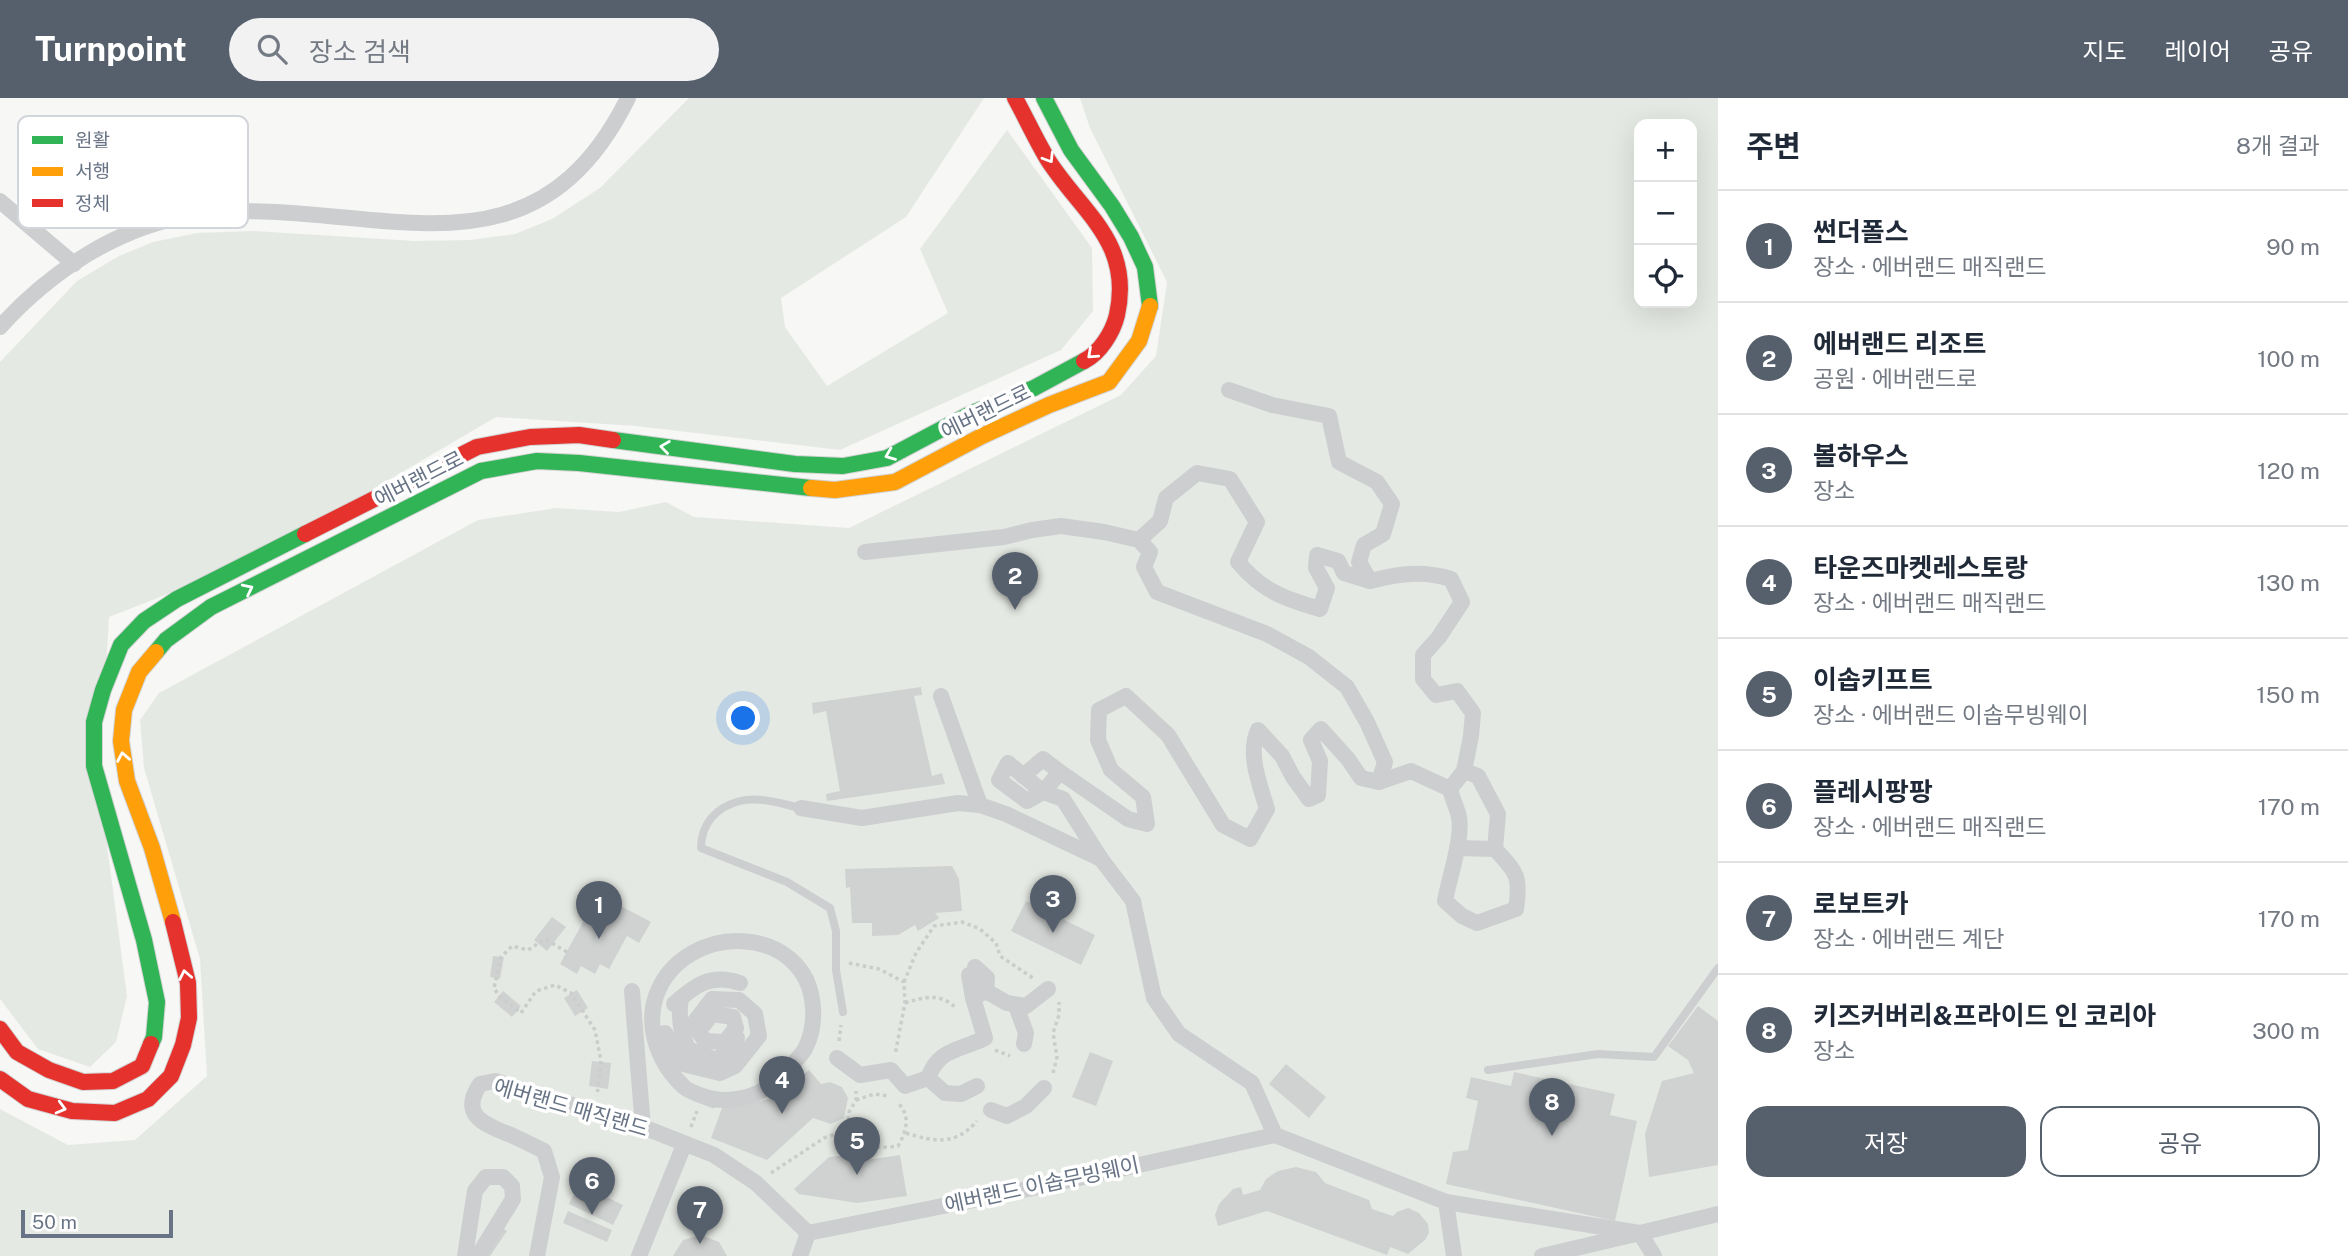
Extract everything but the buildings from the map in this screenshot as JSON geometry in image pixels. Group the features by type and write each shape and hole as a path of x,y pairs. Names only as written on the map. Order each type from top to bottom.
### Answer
{"street":[{"path":"248,212 318,214 430,225 482,221 508,214 537,201 580,169 600,148 628,98"},
{"name":"에버랜드로","path":"0,1029 17,1052 49,1070 83,1082 113,1081 142,1066 154,1037 157,1002 144,940 94,766 94,722 121,645 144,621 177,599 477,447 530,437 579,435 795,464 843,466 887,458 970,414 1034,388 1094,356 1115,325 1122,292 1113,251 1094,218 1049,161 1016,98"},
{"name":"에버랜드로","path":"0,1079 28,1099 72,1111 115,1112 148,1100 171,1076 183,1045 189,1018 187,984 152,848 127,781 121,730 124,710 139,671 166,639 211,607 481,471 537,461 835,490 895,482 982,436 1049,405 1110,382 1139,341 1150,308 1145,267 1112,206 1071,150 1044,98"},
{"path":"0,201 18,216"},
{"path":"32,228 74,264"},
{"path":"0,327 31,294 74,264 121,237 146,228"},
{"path":"1229,390 1272,405 1329,416 1339,462 1377,482 1392,504 1382,534 1364,545 1359,562 1370,581"},
{"path":"1139,540 1160,521 1167,498 1197,473 1230,479 1257,522 1237,562 1251,578 1280,597 1320,609 1327,588 1316,568 1317,555 1338,561 1344,573 1370,581 1403,573 1434,574 1451,579 1462,601 1439,637 1423,655 1423,679 1436,695 1457,691 1473,713 1464,771 1450,789"},
{"path":"866,552 1004,537 1061,526 1139,540 1150,552 1144,567 1157,592 1267,634 1309,657 1347,687 1385,762 1380,782"},
{"path":"941,696 980,805"},
{"path":"1023,776 1043,759 1128,819 1147,824 1143,797 1111,770 1098,740 1099,710 1126,696 1168,735 1223,825 1250,839 1266,809 1255,763 1254,739 1258,730 1282,756 1293,777 1310,799 1318,795 1320,761 1311,740 1321,729 1361,778 1380,782 1411,771 1450,789 1459,818 1457,848 1445,901 1462,916 1477,923 1516,909 1520,886 1513,869 1495,849 1457,848"},
{"path":"1060,772 1043,792 1027,801 999,780 1008,763 1043,792 1063,799 1101,859 1133,901 1154,999 1179,1034 1252,1083 1275,1135 1446,1202 1640,1233 1654,1256"},
{"path":"1464,771 1478,776 1498,814 1495,849"},
{"path":"801,808 862,818 958,803 980,805 1006,814 1101,859"},
{"path":"741,940 767,946 790,958 804,976 813,999 814,1025 804,1049 772,1085 748,1098 708,1098 685,1088 663,1061 653,1037 652,1009 659,989 674,965 694,950 716,942 741,940"},
{"path":"837,1058 860,1075 891,1070 905,1086 928,1078 933,1065 945,1052 966,1048 985,1038 980,994 972,971"},
{"path":"663,1061 665,1033 674,1003 706,980 729,979 740,983"},
{"path":"980,994 1016,1006 1026,1006 1048,989"},
{"path":"632,991 643,1127"},
{"path":"681,998 681,1032 688,1049 716,1060 727,1052 743,1031 733,1017 712,1014 698,1032"},
{"path":"665,1033 683,1065 720,1073 735,1066 759,1036 755,1014 739,1000 712,999 693,1024 705,1041 725,1042 736,1028 733,1017"},
{"path":"1016,1006 1026,1033 1024,1044"},
{"path":"928,1078 945,1093 961,1094 977,1086"},
{"name":"에버랜드 매직랜드","path":"537,1256 552,1177 544,1151 486,1126 473,1112 472,1096 480,1084 495,1081 643,1127 713,1155 756,1182 808,1233"},
{"path":"991,1110 1007,1116 1027,1106 1044,1088"},
{"name":"에버랜드 이솝무빙웨이","path":"808,1233 1034,1188 1275,1135"},
{"path":"639,1256 684,1145"},
{"path":"465,1256 475,1191 486,1177 503,1177 512,1185 513,1199 478,1256"},
{"path":"1446,1202 1454,1256"},
{"path":"1542,1256 1718,1214"},
{"path":"800,1256 808,1233"}],"lane":[{"path":"801,808 770,801 741,801 713,815 701,833 702,848 788,882 830,908 836,931 836,961 842,1012"},
{"path":"1488,1070 1598,1054 1654,1058 1718,968"}],"path":[{"path":"566,952 545,939 528,950 512,946 500,957 495,988 499,996 521,1013 536,991 555,985 571,993 595,1030 601,1062 595,1112"},
{"path":"836,961 879,970 904,982 905,1003 900,1039 891,1070"},
{"path":"905,1003 929,995 950,1002 964,1017"},
{"path":"837,1058 842,1012"},
{"path":"849,1083 856,1090 856,1100 849,1112 847,1130 854,1139 879,1149 898,1146 906,1133 903,1107 885,1095 874,1094 856,1100"},
{"path":"684,1145 708,1098"},
{"path":"756,1182 824,1138 847,1130"}],"shaded area":[{"path":"689,98 984,98 906,217 781,298 785,327 827,386 948,313 920,249 1007,130 1092,248 1093,311 1061,350 840,450 636,426 496,417 247,563 109,617 99,786 127,996 116,1042 90,1067 38,1049 0,999 0,362 77,281 119,256 153,242 197,233 253,231 415,241 470,240 515,234 552,219 600,188"},
{"path":"1080,98 1718,98 1718,1256 0,1256 0,1109 68,1145 135,1140 207,1076 200,959 144,768 140,720 159,693 478,520 556,508 619,512 666,502 694,517 849,528 1121,395 1156,356 1167,282 1090,128"}],"traffic: fast":[{"path":"1044,98 1071,150 1131,237 1145,267 1150,306"},
{"path":"613,440 795,464 843,466 887,458 970,414 1034,388 1084,361"},
{"path":"156,652 166,640 211,607 481,471 537,461 579,463 811,488"},
{"path":"151,1044 157,1002 144,940 94,766 94,722 103,690 121,645 144,621 177,599 305,534"}],"traffic: slow":[{"path":"811,488 835,490 895,482 982,436 1049,405 1109,382 1139,341 1150,306"},
{"path":"156,652 139,672 124,710 121,741 127,781 152,848 173,922"}],"traffic: jam":[{"path":"1015,98 1048,160 1101,230 1118,267 1120,290 1115,322 1100,347 1084,361"},
{"path":"305,534 477,447 530,437 579,435 613,440"},
{"path":"0,1079 28,1099 72,1111 115,1113 148,1099 171,1076 183,1045 189,1018 188,983 173,922"},
{"path":"0,1029 17,1052 49,1070 83,1082 113,1081 142,1066 151,1044"}],"place":[{"name":"에버랜드 리조트","path":"1015,610"},
{"name":"볼하우스","path":"1053,933"},
{"name":"썬더폴스","path":"599,939"},
{"name":"타운즈마켓레스토랑","path":"782,1114"},
{"name":"키즈커버리&프라이드 인 코리아","path":"1552,1136"},
{"name":"이솝키프트","path":"857,1175"},
{"name":"플레시팡팡","path":"592,1215"},
{"name":"로보트카","path":"700,1244"}]}
